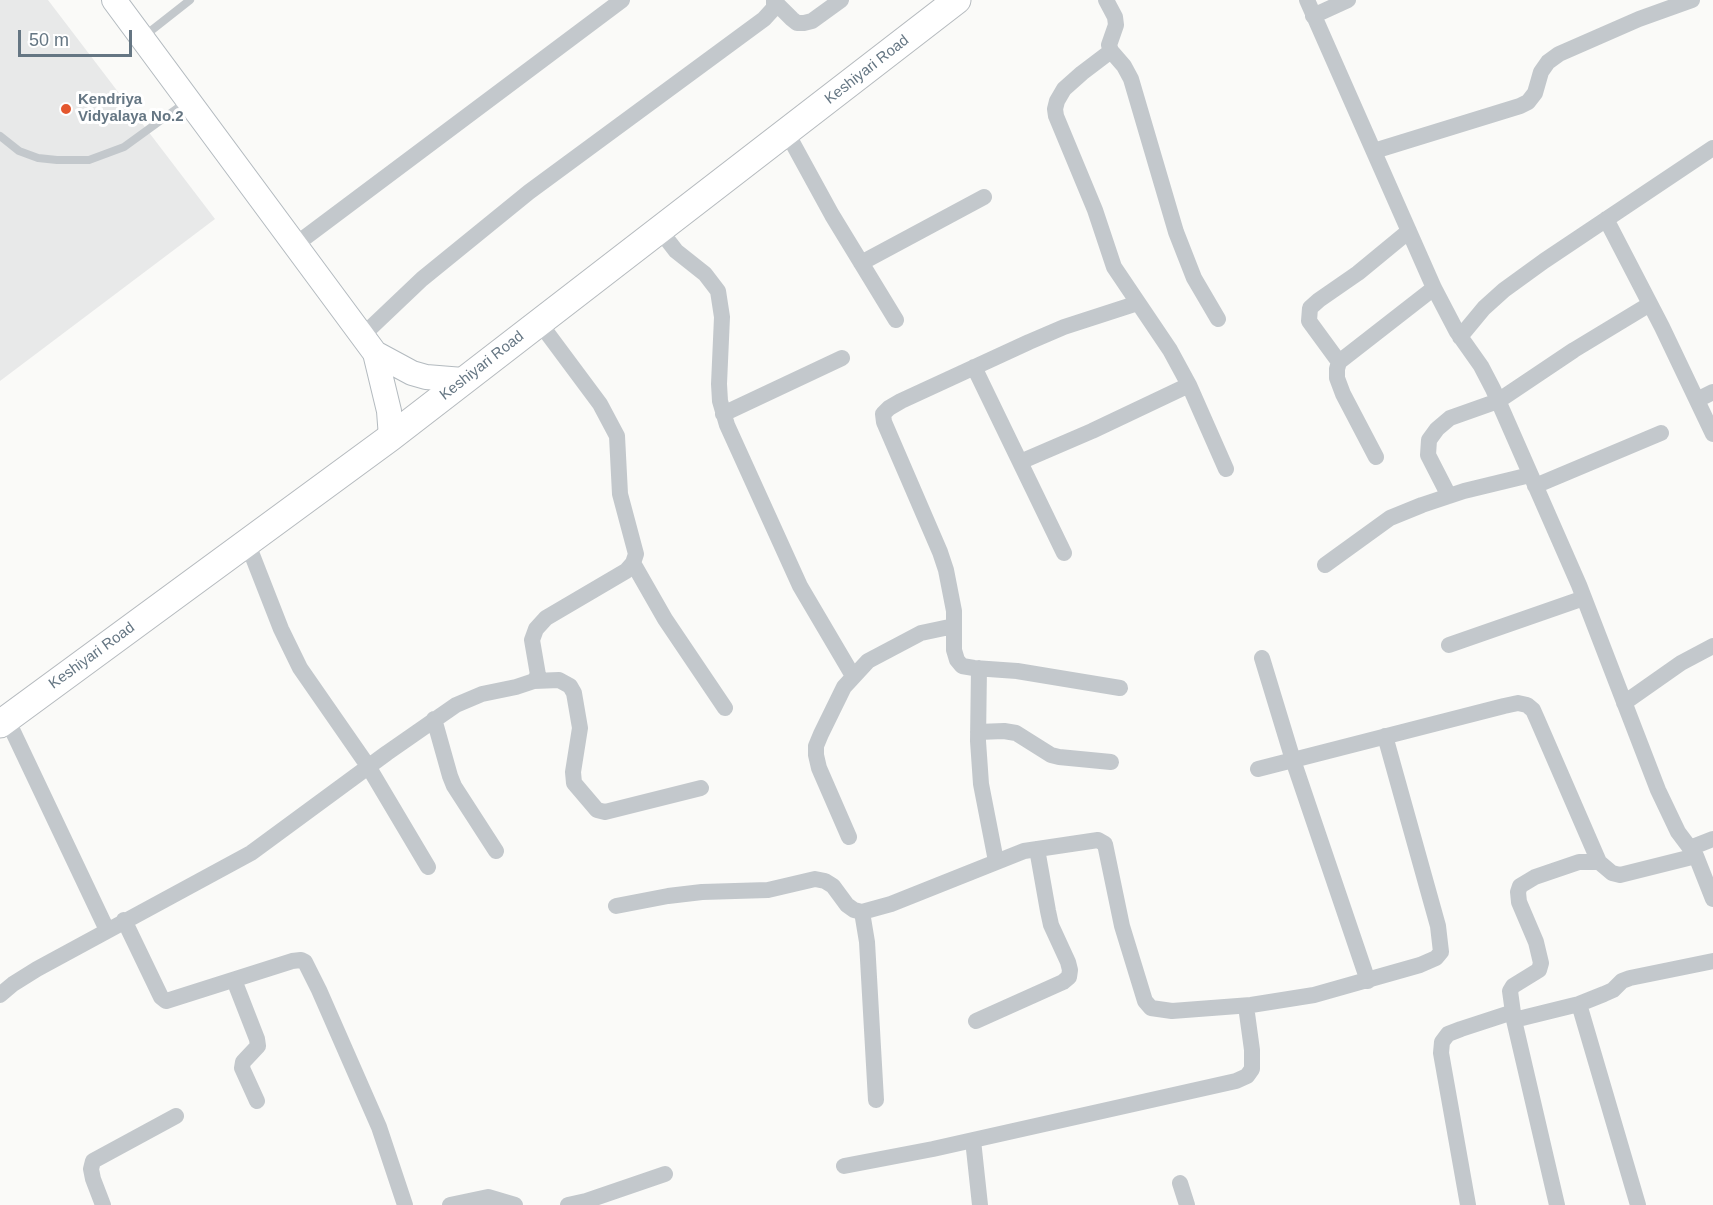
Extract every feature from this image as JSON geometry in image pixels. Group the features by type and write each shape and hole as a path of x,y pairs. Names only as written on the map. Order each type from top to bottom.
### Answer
{"main road":[{"name":"Keshiyari Road","path":"3,722 390,437 957,0"}],"street":[{"path":"114,0 368,344 389,411 390,437"},
{"path":"295,245 622,0"},
{"path":"775,1 797,23 804,23 812,21 841,0"},
{"path":"1106,0 1115,16 1116,24 1109,45 1111,51 1124,66 1131,79 1176,232 1194,278 1218,320"},
{"path":"1306,0 1434,288 1460,337 1481,366 1498,401 1584,598 1658,790 1678,832 1693,852 1713,898"},
{"path":"1313,16 1348,0"},
{"path":"1374,151 1520,106 1528,102 1535,93 1548,62 1559,54 1639,19 1692,0"},
{"path":"368,344 422,279 529,192 765,20 774,8 775,1"},
{"path":"1111,51 1064,90 1055,109 1056,116 1095,210 1114,267 1170,350 1189,385 1226,469"},
{"path":"786,131 832,215 896,320"},
{"path":"1460,337 1484,308 1504,290 1713,148"},
{"path":"861,263 984,197"},
{"path":"1606,219 1713,434"},
{"path":"659,230 686,261 705,274 718,291 722,317 718,384 723,414 800,586 853,676"},
{"path":"1376,457 1337,378 1339,362 1309,321 1310,308 1358,273 1409,231"},
{"path":"1339,362 1434,288"},
{"path":"1120,688 1017,671 962,666 954,650 950,583 940,552 906,476 884,422 883,414 901,401 1064,327 1138,303"},
{"path":"1449,496 1428,455 1430,440 1437,429 1450,418 1498,401 1574,350 1650,304"},
{"path":"534,681 538,675 532,640 536,628 546,618 626,571 633,563 636,554 620,494 617,436 600,404 539,322"},
{"path":"368,344 412,373 463,381"},
{"path":"723,414 842,358"},
{"path":"974,367 1064,553"},
{"path":"1020,462 1189,385"},
{"path":"1697,400 1713,392"},
{"path":"1324,565 1390,518 1449,496 1532,481 1661,433"},
{"path":"247,542 281,629 300,668 368,766 428,867"},
{"path":"633,563 665,619 725,708"},
{"path":"1449,645 1584,598"},
{"path":"849,837 819,768 816,755 821,734 844,687 868,661 904,641 933,630 954,626"},
{"path":"1624,703 1681,663 1713,646"},
{"path":"1262,658 1293,760 1368,981"},
{"path":"979,668 978,732 981,784 996,861"},
{"path":"0,995 37,969 251,853 434,719 456,705 482,694 534,681 559,680 570,686 574,693 580,729 573,772 574,783 597,810 606,812 701,788"},
{"path":"1258,769 1518,703 1527,705 1533,710 1599,862 1612,873 1620,874 1693,852 1713,839"},
{"path":"434,719 454,786 496,851"},
{"path":"3,722 107,930"},
{"path":"978,732 1016,733 1051,755 1111,762"},
{"path":"616,906 702,892 768,890 815,879 833,886 847,905 862,912 891,904 1024,851 1098,840 1105,844 1122,926 1145,1001 1151,1008 1172,1011 1286,1001 1368,981 1420,965 1436,958 1441,952 1438,926 1385,736"},
{"path":"976,1021 1063,982 1069,977 1068,962 1051,925 1037,849"},
{"path":"1557,1205 1510,991 1513,986 1539,970 1541,963 1518,892 1520,886 1535,877 1580,862 1599,862"},
{"path":"862,912 867,942 876,1100"},
{"path":"124,920 157,990 166,1001 292,962 301,960 305,962 320,990 379,1127 405,1205"},
{"path":"1468,1205 1441,1053 1442,1042 1448,1035 1461,1029 1514,1016 1579,1004 1613,990 1622,981 1630,978 1713,961"},
{"path":"234,980 257,1040 258,1046 243,1062 242,1068 257,1101"},
{"path":"1579,1004 1638,1205"},
{"path":"844,1166 973,1140 1236,1081 1247,1076 1252,1069 1252,1050 1246,1006"},
{"path":"103,1205 93,1179 91,1169 93,1161 176,1116"},
{"path":"973,1140 981,1205"},
{"path":"568,1205 665,1174"},
{"path":"1180,1183 1187,1205"},
{"path":"450,1205 488,1197 515,1205"}],"lane":[{"path":"142,38 190,0"},
{"path":"0,136 19,151 38,158 89,160 124,147 188,100"}],"shaded area":[{"name":"Kendriya Vidyalaya No.2","path":"0,0 48,0 215,219 0,381"}],"place":[{"name":"Kendriya Vidyalaya No.2","path":"66,109"}]}
